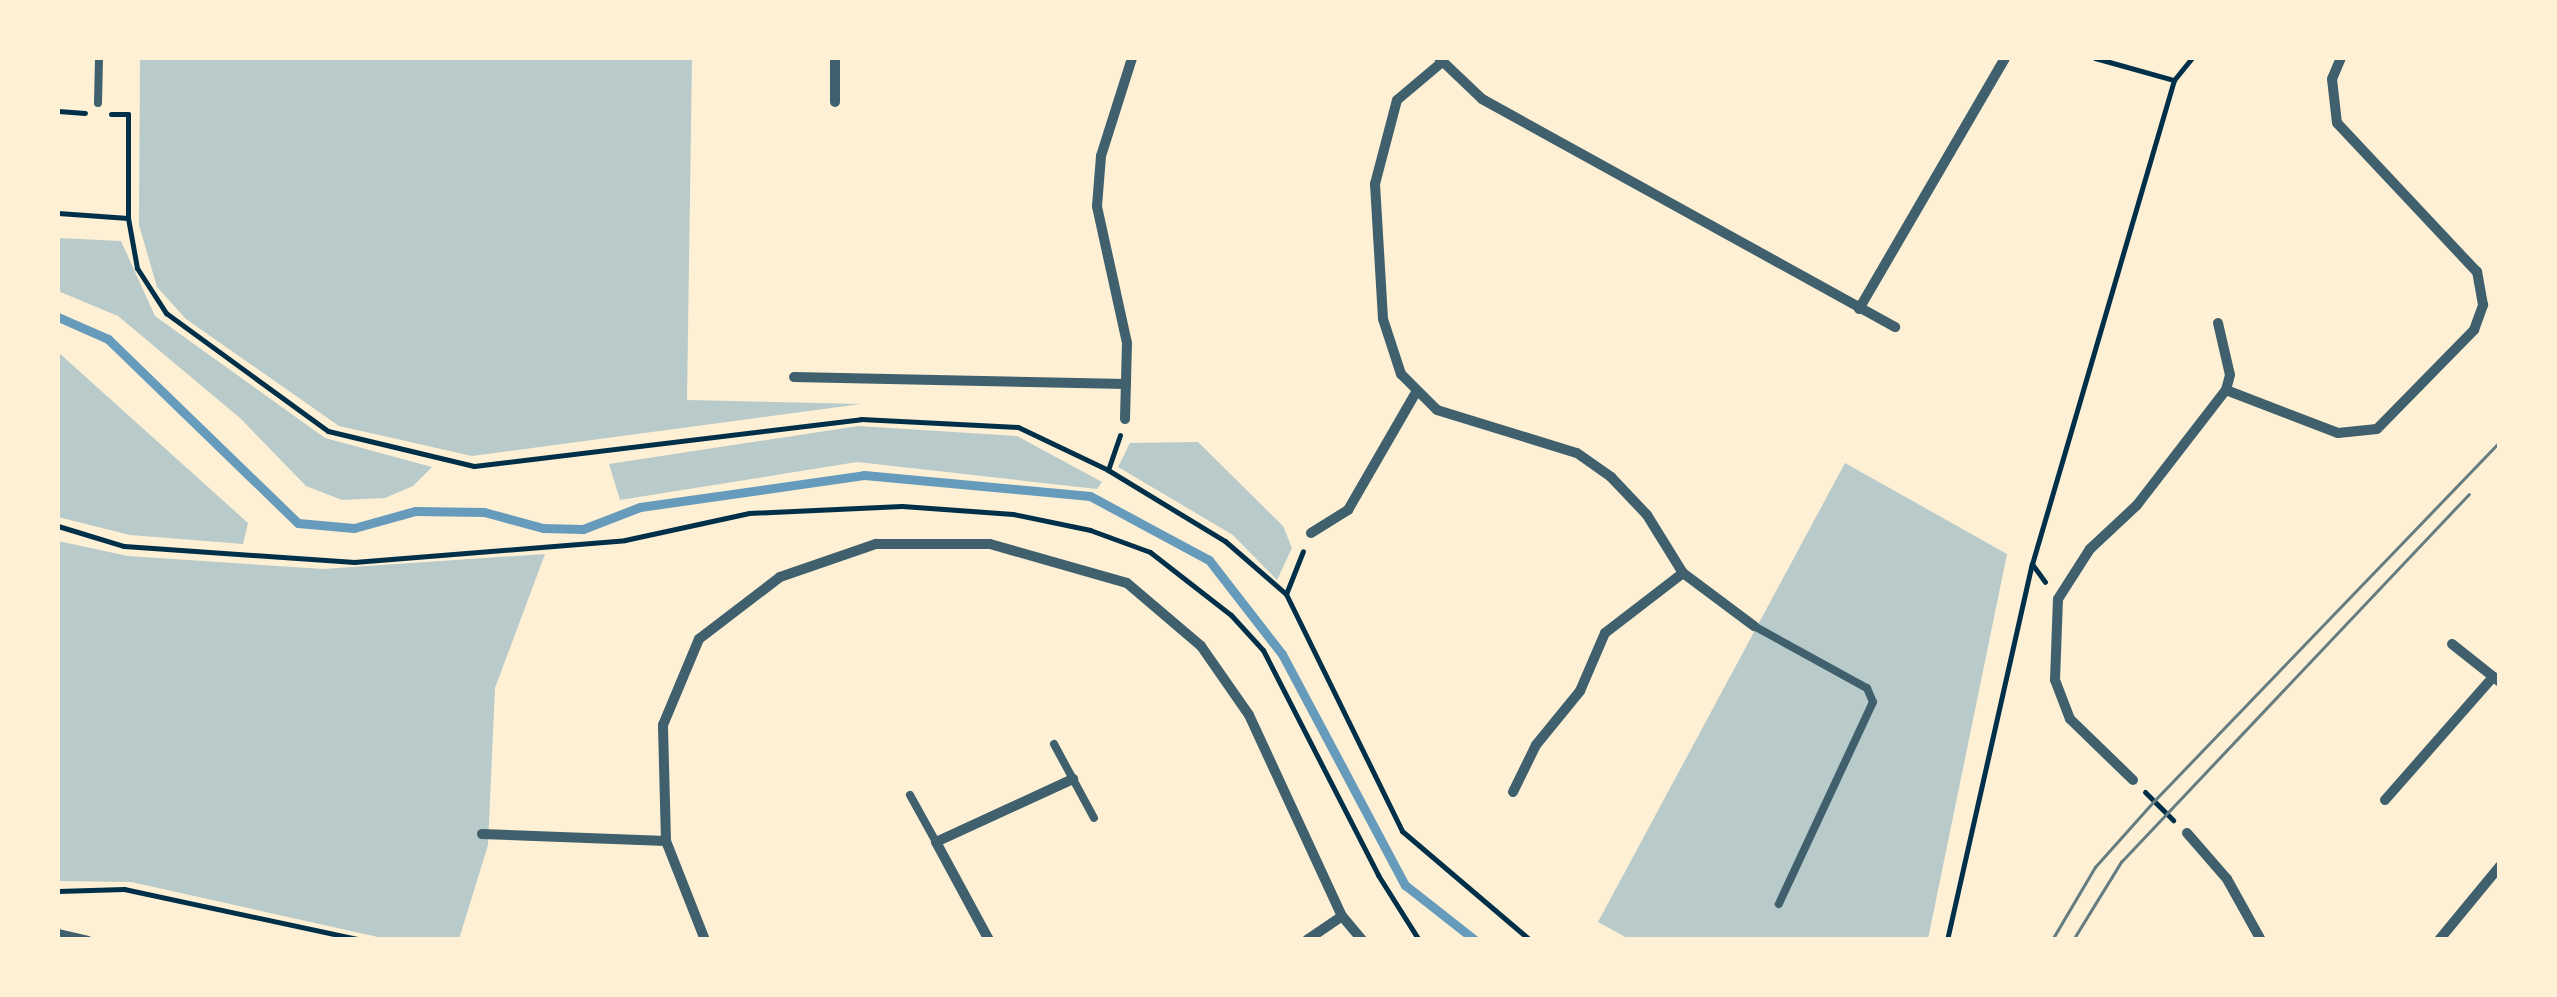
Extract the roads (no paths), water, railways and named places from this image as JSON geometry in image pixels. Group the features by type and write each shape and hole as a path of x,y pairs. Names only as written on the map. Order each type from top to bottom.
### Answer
{"street":[{"path":"834,58 835,102"},
{"path":"1125,418 1121,308 1097,206 1101,156 1132,58"},
{"path":"1859,309 2004,58"},
{"path":"2226,390 2338,433 2377,428 2474,330 2483,305 2477,272 2337,123 2332,79 2340,58"},
{"path":"1754,626 1682,573 1631,496 1577,453 1437,410 1416,392 1390,351 1382,319 1375,184 1397,100 1440,60 1482,100 1895,328"},
{"path":"2132,780 2084,736 2060,700 2052,660 2058,599 2090,549 2137,505 2226,390 2230,374 2218,323"},
{"path":"794,377 1126,384"},
{"path":"1311,533 1348,510 1416,392"},
{"path":"705,940 666,841 663,724 699,639 780,577 876,544 990,544 1127,582 1201,646 1249,716 1342,916 1362,940"},
{"path":"1514,792 1536,745 1580,691 1605,633 1682,573"},
{"path":"2385,800 2496,680 2452,644"},
{"path":"989,940 936,842 1073,779"},
{"path":"2187,833 2226,879 2260,940"},
{"path":"482,834 666,841"},
{"path":"2439,940 2500,866"},
{"path":"1308,940 1342,916"}],"lane":[{"path":"98,58 98,102"},
{"path":"1754,626 1859,683 1872,702 1779,904"},
{"path":"1054,744 1094,818"},
{"path":"910,795 936,842"},
{"path":"58,932 88,940"}],"waterway":[{"path":"58,317 108,339 298,523 354,528 415,511 484,512 543,528 583,529 640,507 864,475 1090,496 1209,560 1282,654 1405,885 1475,940"}],"tram line":[{"path":"2052,940 2095,867 2154,801 2500,441"},
{"path":"2073,940 2121,862 2469,494"}]}
